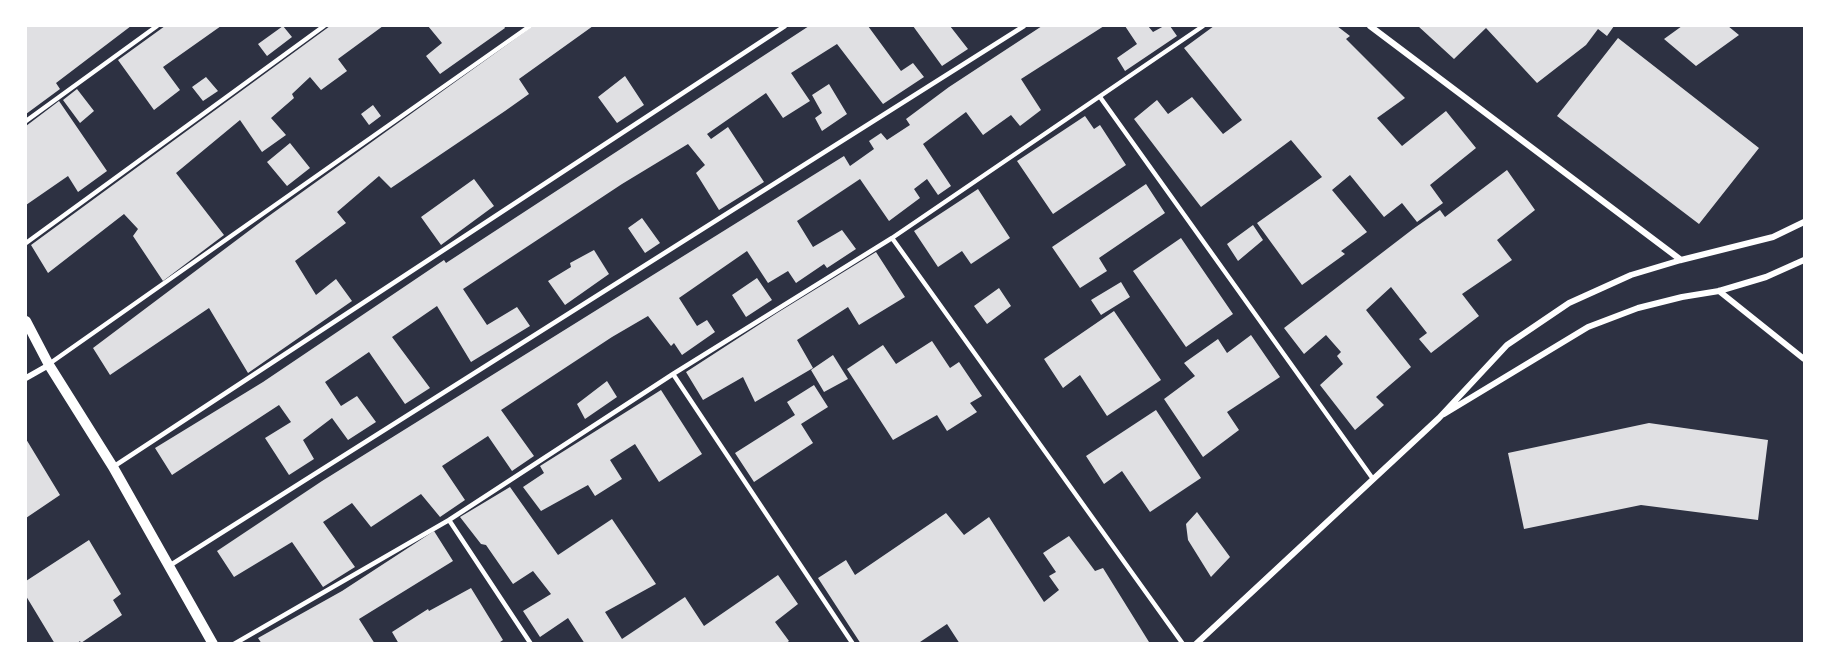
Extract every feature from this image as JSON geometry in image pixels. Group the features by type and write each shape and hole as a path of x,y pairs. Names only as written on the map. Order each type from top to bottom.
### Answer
{"street":[{"path":"1370,26 1681,260"},
{"path":"1196,644 1439,418 1507,345 1569,303 1631,274 1773,237 1804,222"},
{"path":"1439,418 1588,327 1638,308 1719,291 1766,278 1804,260"},
{"path":"1719,291 1804,358"},
{"path":"26,321 49,364 113,467 213,644"},
{"path":"26,378 49,364"}],"lane":[{"path":"26,121 158,26"},
{"path":"26,243 324,26"},
{"path":"49,364 530,26"},
{"path":"113,467 785,26"},
{"path":"169,566 1024,26"},
{"path":"234,644 449,520 673,374 892,238 1203,26"},
{"path":"1100,97 1373,479"},
{"path":"892,238 1183,644"},
{"path":"673,374 853,644"},
{"path":"449,520 531,644"}],"building":[{"path":"26,26 131,26 56,83 60,89 26,114"},
{"path":"165,26 221,26 163,67 180,90 154,110 118,60"},
{"path":"283,26 292,37 267,56 258,44"},
{"path":"330,26 383,26 338,59 347,71 321,90 310,77 292,94 294,98 271,118 286,135 262,152 240,120 176,173 224,235 163,281 133,236 138,229 124,214 48,273 31,245"},
{"path":"428,26 504,26 505,28 440,74 426,56 442,43"},
{"path":"533,26 593,26 519,79 529,94 505,111 391,188 379,176 337,212 346,223 295,261 316,295 336,279 352,301 248,373 209,308 110,375 93,348 266,218"},
{"path":"809,26 868,26 901,71 913,63 924,77 883,104 837,44 791,73 810,101 783,118 766,93 707,134 711,139 728,127 764,182 719,210 696,173 705,165 688,144 622,184 463,289 487,325 517,307 530,326 471,362 437,306 392,337 430,388 405,404 369,352 325,382 341,406 357,396 376,422 348,440 332,418 303,440 314,459 289,475 265,438 291,422 279,405 172,475 155,448 263,382 444,260 446,263"},
{"path":"913,26 950,26 968,49 942,66"},
{"path":"1042,26 1104,26 1021,79 1041,110 1020,126 1011,115 983,135 966,112 923,144 951,186 938,195 927,179 914,189 920,198 889,221 860,179 797,221 813,247 842,230 856,249 827,268 824,264 796,283 788,271 768,283 747,251 679,298 697,326 707,320 715,332 682,355 674,343 671,346 648,316 612,337 501,410 534,456 512,471 488,436 442,466 465,500 440,517 421,494 371,527 352,503 323,522 355,567 323,587 292,542 234,577 217,551 322,481 844,156 850,166 874,149 869,141 881,133 887,140 910,125 906,119 949,87"},
{"path":"1125,26 1148,26 1153,32 1164,26 1170,26 1177,36 1125,71 1117,58 1137,44"},
{"path":"1214,26 1337,26 1350,36 1346,39 1405,98 1377,118 1402,146 1446,111 1476,148 1430,185 1443,203 1417,222 1402,203 1384,217 1350,175 1332,190 1367,232 1341,251 1345,254 1302,285 1257,223 1322,177 1291,140 1201,207 1134,119 1157,100 1168,114 1192,97 1223,134 1242,120 1184,48"},
{"path":"1418,26 1614,26 1607,36 1598,29 1586,45 1537,83 1486,28 1454,59"},
{"path":"1682,26 1728,26 1739,35 1696,66 1664,39"},
{"path":"1618,38 1759,148 1699,224 1557,116"},
{"path":"625,76 644,105 617,123 598,97"},
{"path":"206,77 218,91 203,101 192,87"},
{"path":"829,84 847,114 822,131 815,118 822,113 812,95"},
{"path":"77,89 94,111 80,123 63,100"},
{"path":"59,101 107,171 78,192 68,176 26,205 26,126"},
{"path":"373,105 381,116 369,125 361,114"},
{"path":"1085,116 1094,129 1100,125 1126,165 1053,214 1017,161"},
{"path":"290,143 310,168 287,186 267,162"},
{"path":"1507,170 1535,210 1497,240 1512,260 1462,294 1479,316 1431,353 1419,339 1427,333 1391,287 1366,310 1411,367 1376,397 1384,405 1355,430 1320,385 1343,364 1337,356 1341,352 1326,335 1304,354 1284,328 1413,229 1440,210 1445,217"},
{"path":"474,179 494,206 441,245 421,217"},
{"path":"1146,184 1165,213 1099,258 1107,271 1080,288 1052,247"},
{"path":"978,189 1010,238 971,264 962,251 938,267 914,231"},
{"path":"642,218 660,243 645,253 628,228"},
{"path":"1253,225 1263,240 1238,261 1227,244"},
{"path":"1181,238 1233,314 1186,347 1133,271"},
{"path":"594,250 609,274 565,305 548,281 571,267 570,263"},
{"path":"876,252 905,297 859,325 848,307 797,340 813,368 755,402 743,377 703,400 686,372"},
{"path":"757,278 772,300 746,317 732,295"},
{"path":"1121,282 1130,297 1101,315 1091,300"},
{"path":"999,288 1011,306 987,324 974,306"},
{"path":"1114,311 1161,380 1107,416 1080,375 1063,388 1044,359"},
{"path":"1251,335 1280,377 1227,412 1239,430 1203,457 1164,399 1195,376 1184,363 1218,339 1227,353"},
{"path":"932,341 950,368 959,362 982,396 970,403 977,412 947,431 937,415 893,440 847,369 883,345 896,364"},
{"path":"833,355 848,379 824,392 811,370"},
{"path":"607,381 617,397 585,419 577,404"},
{"path":"814,385 828,407 801,424 813,443 754,482 735,453 795,415 787,402"},
{"path":"661,390 702,454 659,482 635,444 610,460 622,479 595,496 588,485 541,511 523,487 544,473 540,466"},
{"path":"1156,410 1201,478 1150,512 1122,471 1104,484 1086,456"},
{"path":"1649,423 1768,440 1758,520 1641,505 1524,529 1508,453"},
{"path":"26,439 60,495 26,518"},
{"path":"510,487 558,555 612,519 656,584 605,612 622,639 685,597 704,626 778,575 798,604 775,622 789,641 785,644 585,644 568,618 540,637 523,611 551,594 533,571 513,584 486,545 481,544 460,517"},
{"path":"1197,512 1230,557 1211,577 1188,540 1186,524"},
{"path":"946,513 964,535 989,517 1044,602 1059,590 1049,576 1056,572 1043,553 1069,536 1095,571 1103,568 1149,642 1147,644 960,644 947,624 917,644 861,644 818,578 846,560 855,575"},
{"path":"434,531 453,561 359,619 375,644 262,644 258,638 342,591"},
{"path":"89,540 121,594 113,600 122,615 81,643 80,641 76,644 55,644 26,596 26,581"},
{"path":"471,588 503,640 497,644 399,644 392,632 428,609 429,611"}]}
